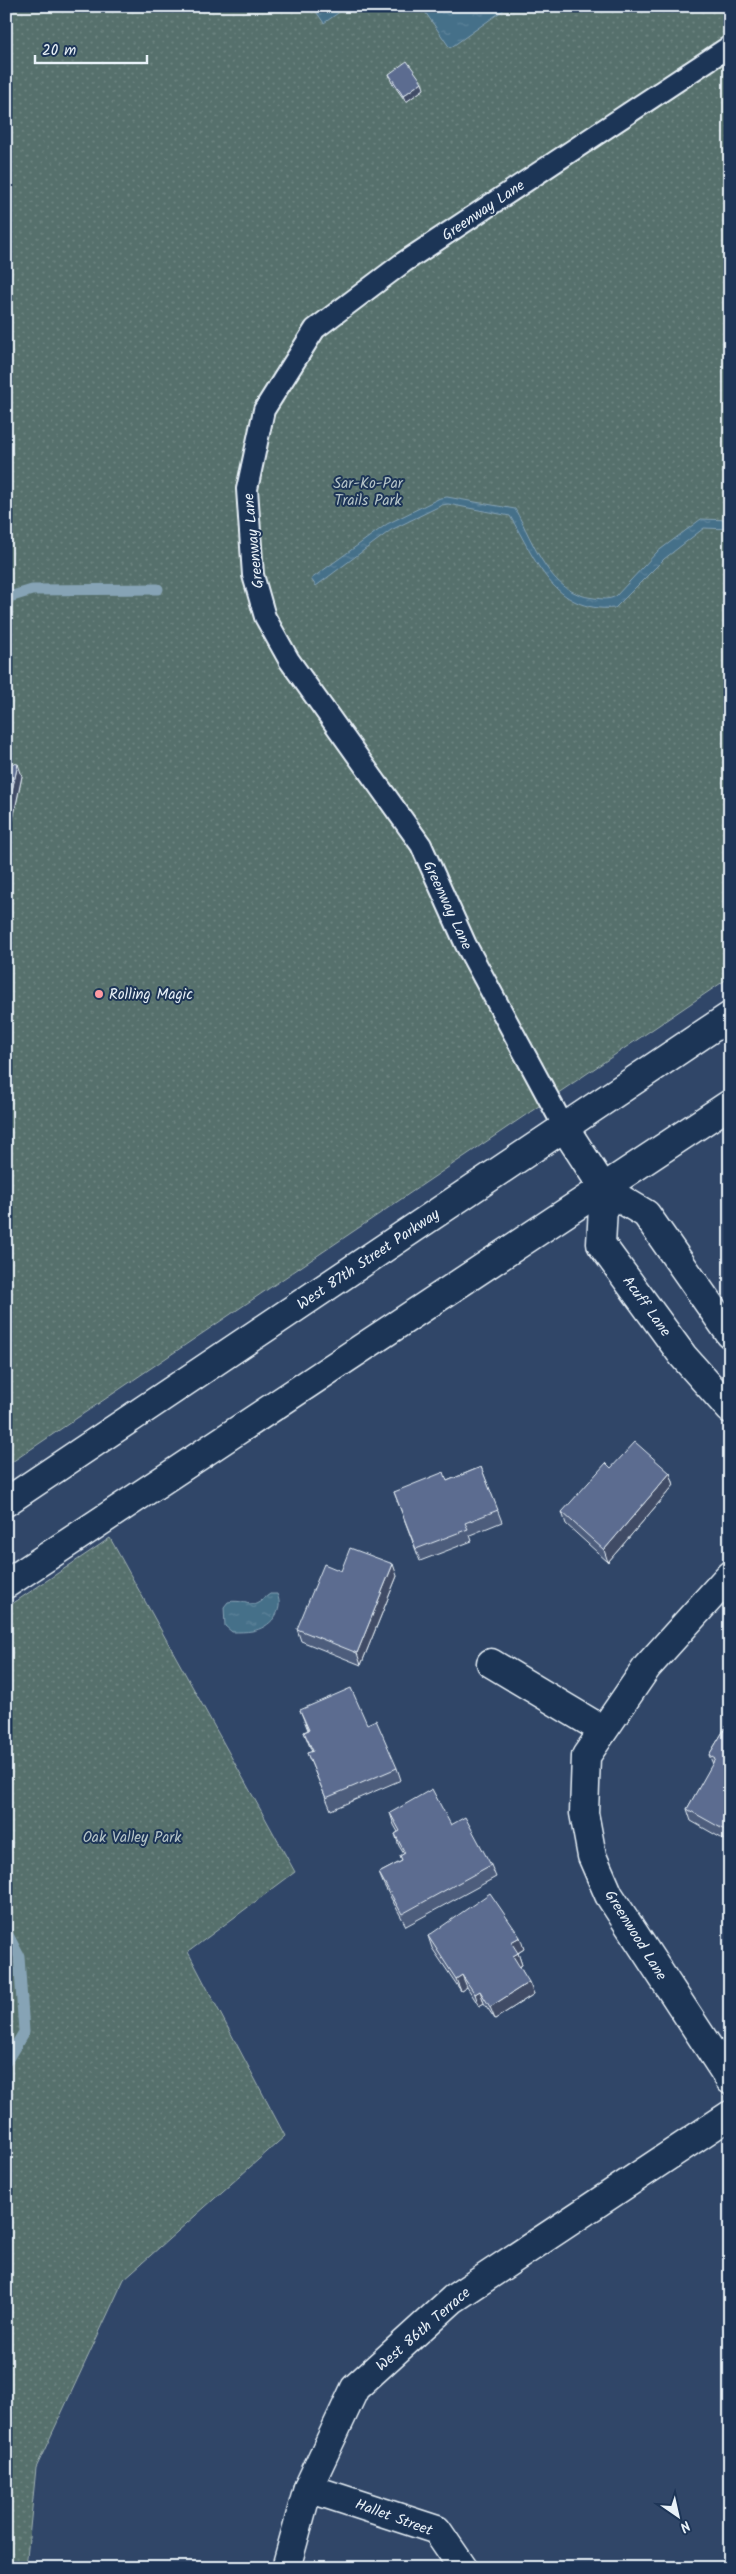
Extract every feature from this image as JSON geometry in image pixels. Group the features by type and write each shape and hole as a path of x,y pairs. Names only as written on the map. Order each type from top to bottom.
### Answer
{"street":[{"name":"West 87th Street Parkway","path":"6,1502 730,1016"},
{"path":"6,1584 730,1104"},
{"path":"564,1127 604,1189 646,1214 730,1334"},
{"name":"Acuff Lane","path":"604,1189 601,1244 683,1356 730,1409"},
{"path":"491,1663 603,1730 646,1667 730,1576"},
{"name":"Greenwood Lane","path":"603,1730 586,1756 584,1813 592,1856 608,1895 730,2080"},
{"name":"West 86th Terrace","path":"286,2568 308,2488 355,2388 453,2299 730,2115"},
{"name":"Hallet Street","path":"308,2488 437,2530 463,2568"}],"lane":[{"name":"Greenway Lane","path":"564,1127 466,945 421,845 289,660 265,617 253,575 247,489 264,410 315,330 404,262 730,46"}],"green space":[{"name":"Sar-Ko-Par Trails Park","path":"6,6 730,6 730,977 6,1466"},
{"name":"Oak Valley Park","path":"110,1538 295,1872 188,1952 285,2136 124,2279 36,2468 26,2568 6,2568 6,1608"}],"water":[{"path":"312,6 348,6 324,23"},
{"path":"421,6 509,6 450,48"},
{"path":"447,497 515,509 536,551 554,577 565,587 578,594 597,598 608,599 616,596 657,552 701,519 730,520 730,529 704,528 664,559 615,608 594,607 576,602 561,593 538,566 510,516 448,504 442,505 391,530 316,586 311,579 387,524 440,498"},
{"path":"270,1594 277,1594 279,1607 274,1618 265,1626 252,1631 232,1632 225,1626 224,1607 228,1602 237,1601 256,1604"}],"building":[{"path":"407,61 422,82 403,96 389,74"},
{"path":"6,762 18,764 7,812 6,811"},
{"path":"635,1442 670,1473 604,1550 562,1512 606,1463 611,1468"},
{"path":"481,1467 498,1510 465,1523 468,1529 416,1549 394,1492 444,1472 447,1481"},
{"path":"350,1548 393,1564 357,1653 297,1629 324,1564 341,1571"},
{"path":"351,1688 367,1724 376,1720 397,1768 326,1798 307,1753 313,1751 304,1732 309,1730 300,1710"},
{"path":"730,1720 730,1833 687,1809 715,1759 709,1755"},
{"path":"432,1789 451,1825 465,1817 491,1865 402,1914 379,1873 402,1861 400,1856 405,1853 395,1834 400,1831 390,1813"},
{"path":"490,1893 520,1937 511,1942 518,1953 513,1956 529,1982 490,2007 480,1991 475,1994 462,1975 456,1979 428,1936"}],"waterway":[{"path":"6,598 32,590 158,589"},
{"path":"6,1931 19,1956 24,2032 6,2062"}],"place":[{"name":"Rolling Magic","path":"99,994"}]}
